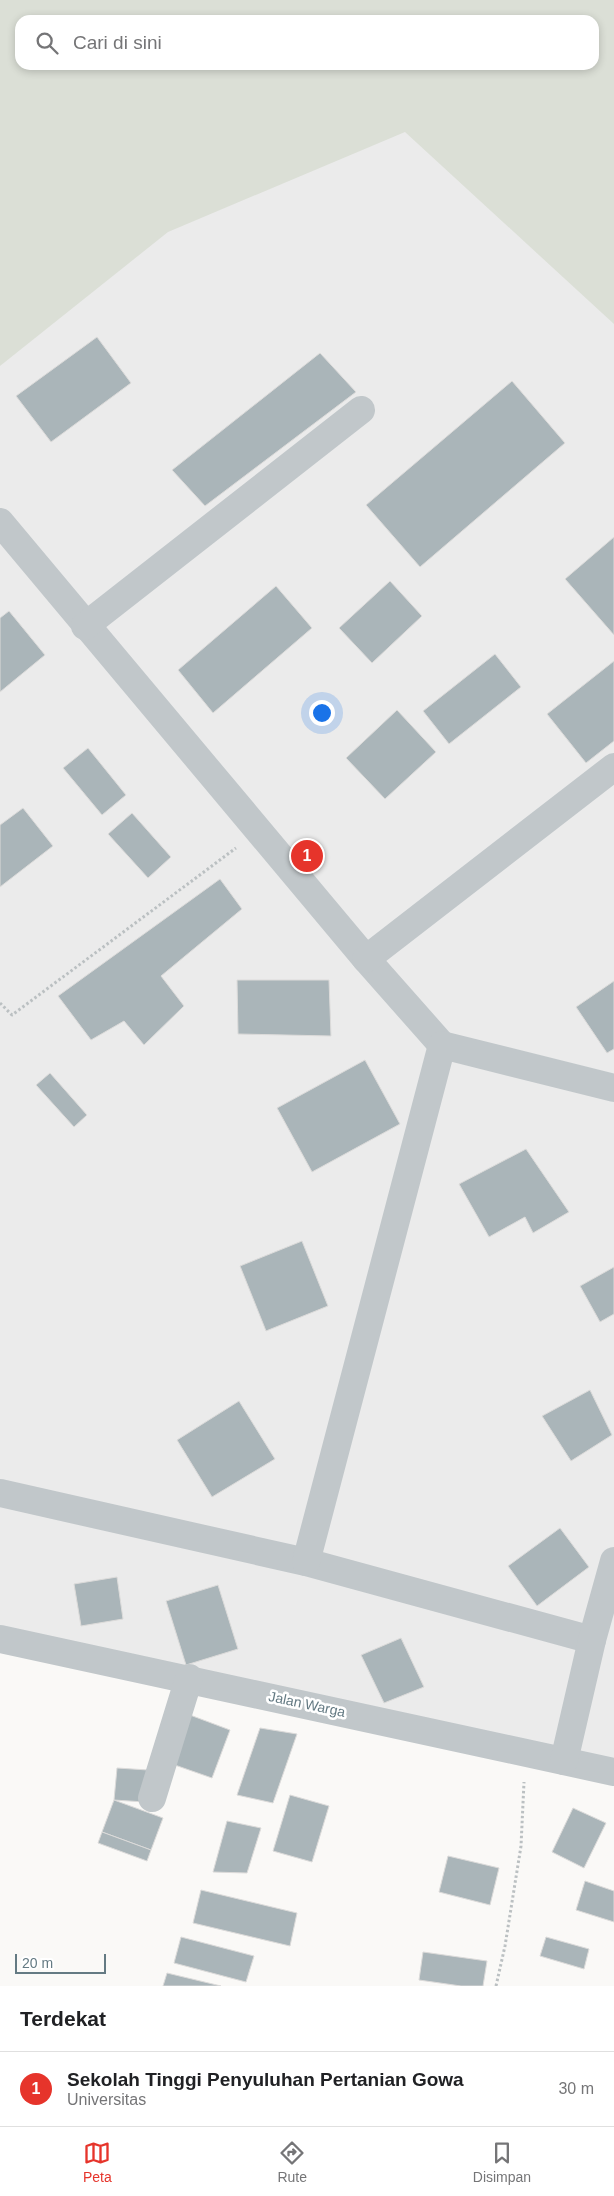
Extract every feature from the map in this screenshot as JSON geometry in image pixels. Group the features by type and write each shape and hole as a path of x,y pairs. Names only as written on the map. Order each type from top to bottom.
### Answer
{"street":[{"path":"85,626 361,410"},
{"path":"0,522 85,626 366,959 442,1045 614,1088"},
{"path":"366,959 614,767"},
{"path":"306,1562 442,1045"},
{"path":"0,1493 306,1562 592,1640"},
{"path":"564,1761 592,1640 614,1561"},
{"name":"Jalan Warga","path":"0,1639 188,1678 614,1772"},
{"path":"152,1798 188,1678"}],"path":[{"path":"0,1003 12,1015 259,831"},
{"path":"496,1986 505,1946 521,1846 525,1751"}],"shaded area":[{"path":"0,0 614,0 614,1777 0,1647"},
{"path":"0,0 614,0 614,324 405,132 168,232 0,366"}],"building":[{"path":"97,337 131,383 51,442 16,396"},
{"path":"320,353 356,392 205,506 172,470"},
{"path":"512,381 565,443 420,567 366,505"},
{"path":"614,537 614,635 565,579"},
{"path":"390,581 422,616 372,663 339,628"},
{"path":"276,586 312,628 213,713 178,670"},
{"path":"9,611 45,655 0,692 0,618"},
{"path":"495,654 521,687 449,744 423,711"},
{"path":"614,661 614,741 586,763 547,714"},
{"path":"397,710 436,752 385,799 346,758"},
{"path":"88,748 126,795 102,815 63,768"},
{"path":"23,808 53,846 0,887 0,825"},
{"path":"132,813 171,857 148,878 108,834"},
{"path":"220,879 242,909 161,976 184,1006 144,1045 124,1021 91,1040 58,996"},
{"path":"237,980 329,980 331,1036 238,1034"},
{"path":"614,981 614,1049 607,1053 576,1007"},
{"path":"365,1060 400,1124 312,1172 277,1108"},
{"path":"50,1073 87,1115 74,1127 36,1085"},
{"path":"526,1149 569,1212 533,1233 525,1217 489,1237 459,1184"},
{"path":"302,1241 328,1306 266,1331 240,1266"},
{"path":"614,1267 614,1314 600,1322 580,1286"},
{"path":"590,1390 612,1435 571,1461 542,1416"},
{"path":"239,1401 275,1459 212,1497 177,1440"},
{"path":"560,1528 589,1567 537,1606 508,1566"},
{"path":"117,1577 123,1619 81,1626 74,1584"},
{"path":"218,1585 238,1649 186,1665 166,1601"},
{"path":"401,1638 424,1687 384,1703 361,1655"},
{"path":"190,1715 230,1730 212,1778 172,1764"},
{"path":"260,1728 297,1734 273,1803 237,1795"},
{"path":"117,1768 148,1770 145,1802 114,1800"},
{"path":"290,1795 329,1806 312,1862 273,1851"},
{"path":"114,1800 163,1818 151,1850 102,1832"},
{"path":"573,1808 606,1823 584,1868 552,1852"},
{"path":"227,1821 261,1828 247,1873 213,1872"},
{"path":"102,1832 151,1850 147,1861 98,1843"},
{"path":"448,1856 499,1868 490,1905 439,1892"},
{"path":"585,1881 614,1891 614,1922 576,1910"},
{"path":"201,1890 297,1913 290,1946 193,1923"},
{"path":"181,1937 254,1956 246,1982 174,1963"},
{"path":"546,1937 589,1949 584,1969 540,1956"},
{"path":"423,1952 487,1961 483,1986 461,1986 419,1980"},
{"path":"167,1973 221,1986 163,1986"}],"place":[{"name":"Sekolah Tinggi Penyuluhan Pertanian Gowa","path":"307,856"}]}
